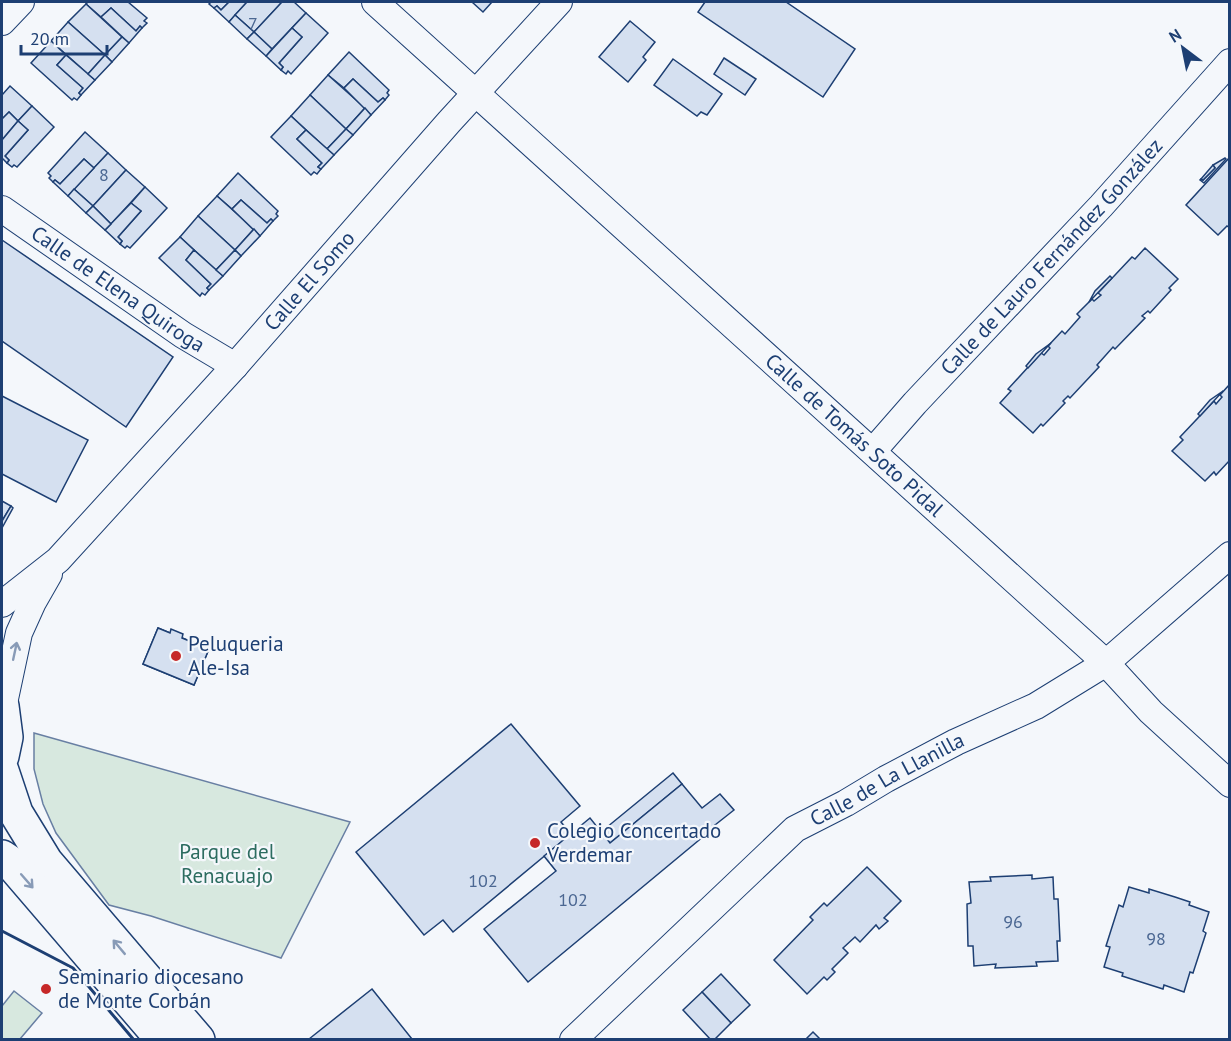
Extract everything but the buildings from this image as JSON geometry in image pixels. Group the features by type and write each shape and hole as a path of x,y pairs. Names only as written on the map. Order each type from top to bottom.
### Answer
{"main road":[{"path":"2,707 6,737 2,756"},
{"path":"2,771 15,813 46,862 198,1040"},
{"path":"2,857 11,863 163,1040"}],"street":[{"path":"2,22 21,2"},
{"name":"Calle de Tomás Soto Pidal","path":"375,2 1106,663 1151,712 1230,784"},
{"name":"Calle El Somo","path":"2,604 57,560 235,366 475,93 559,2"},
{"name":"Calle de Lauro Fernández González","path":"873,451 915,403 1107,200 1230,62"},
{"name":"Calle de Elena Quiroga","path":"2,209 183,335 235,366"},
{"name":"Calle de La Llanilla","path":"573,1040 795,829 956,742 1036,706 1106,663 1230,555"},
{"name":"Calle El Somo","path":"2,707 19,633 33,602 57,560"}],"green space":[{"name":"Parque del Renacuajo","path":"34,733 350,822 281,958 151,916 109,905 56,833 43,804 34,769"},
{"path":"14,991 42,1013 20,1039 2,1039 2,1006"}],"wall":[{"path":"2,931 73,968 134,1040"}],"place":[{"name":"Peluqueria Ale-Isa","path":"176,656"},
{"name":"Colegio Concertado Verdemar","path":"535,843"},
{"name":"Seminario diocesano de Monte Corbán","path":"46,989"}]}
